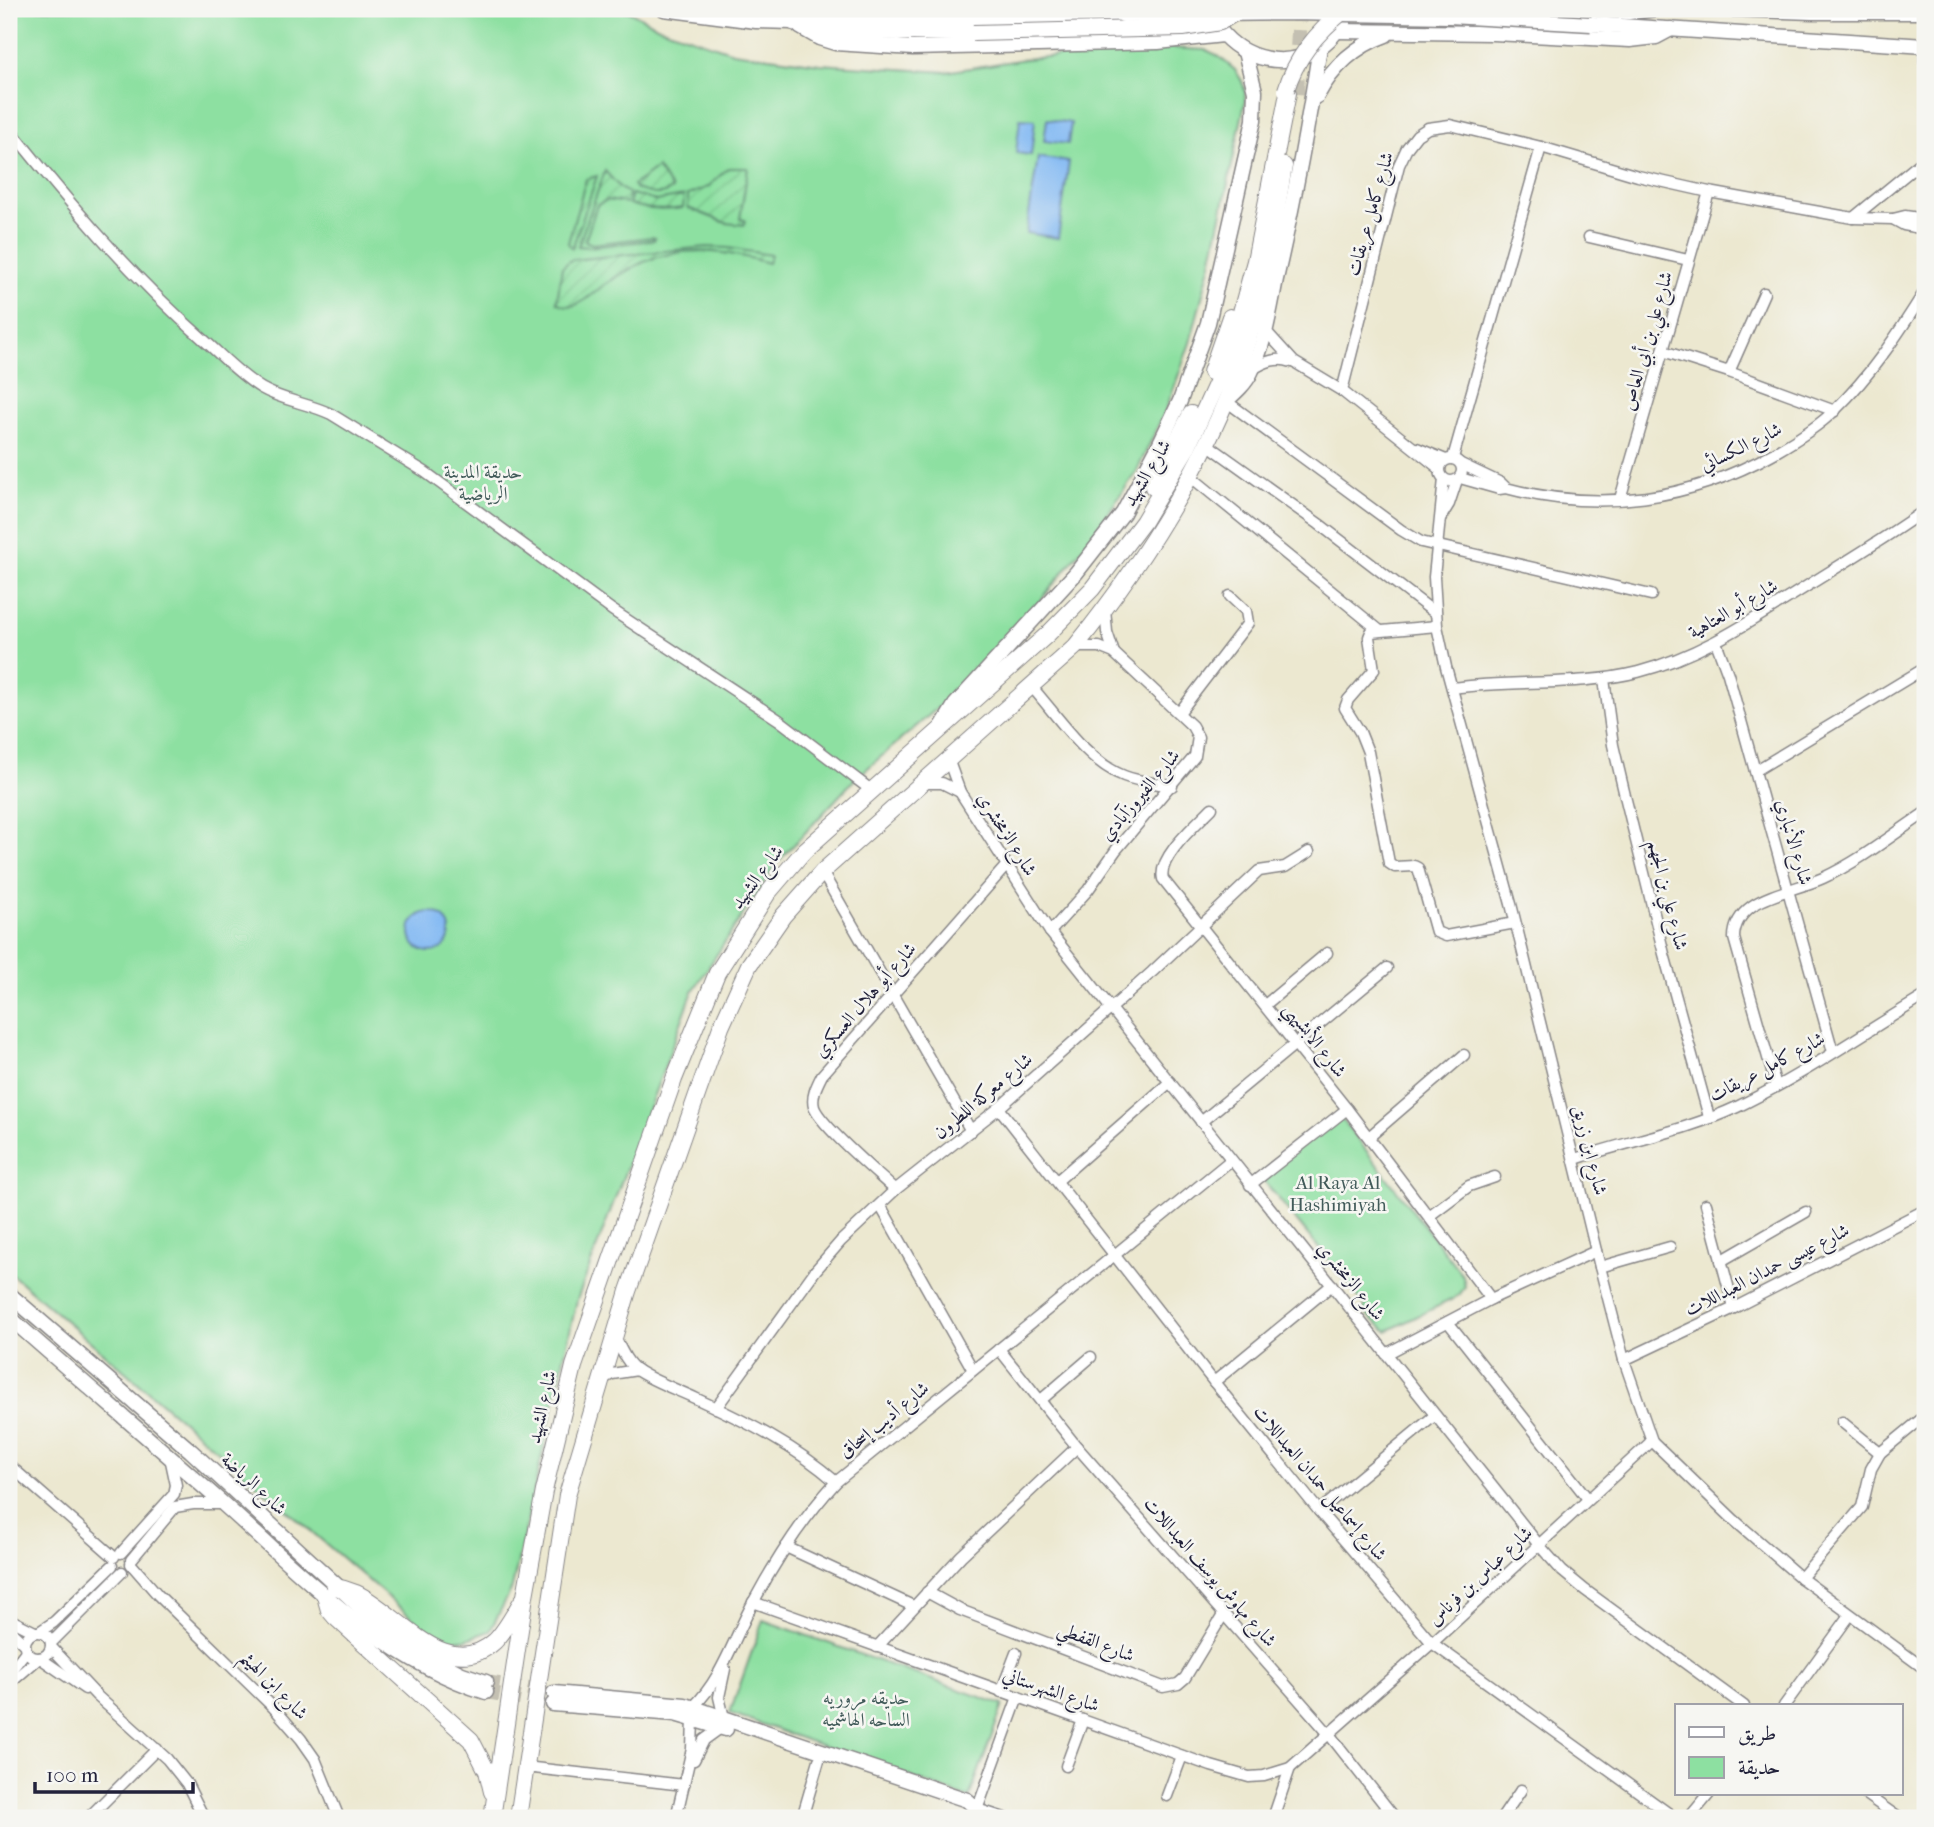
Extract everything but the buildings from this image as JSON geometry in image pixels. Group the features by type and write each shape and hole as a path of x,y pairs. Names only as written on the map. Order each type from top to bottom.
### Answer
{"highway":[{"path":"793,22 827,31 970,26 1183,28 1220,22 1241,9"},
{"path":"1116,557 1214,366 1253,234 1289,80 1306,48 1325,27 1348,9"},
{"name":"شارع الشهيد","path":"492,1812 544,1490 573,1366 674,1079 717,973 730,950 786,871 871,790 1048,634 1086,596 1143,522 1187,448 1229,356 1255,261 1292,94 1266,262 1243,355 1207,444 1151,543 1075,647 822,872 783,916 749,965 722,1027 614,1335 567,1495 518,1818"},
{"path":"492,1812 487,1771 471,1740 396,1669 335,1617 330,1610 330,1591 355,1592 435,1649 455,1655 475,1653 493,1643 525,1596"}],"main road":[{"path":"664,9 756,21 793,22 819,38 835,43 913,48 1158,42 1216,35 1263,59 1283,60 1320,47 1337,31 1348,9"},
{"path":"1158,42 1167,26 1167,9"},
{"path":"1210,9 1216,35 1252,77"},
{"path":"1553,9 1671,29 1925,46"},
{"path":"970,26 1293,12 1592,17 1656,9"},
{"path":"1729,9 1925,12"},
{"path":"1337,31 1630,40 1656,37 1671,29"},
{"path":"1311,111 1322,88 1337,67 1363,45 1394,32"},
{"path":"1226,401 1245,383 1265,330 1311,111 1320,47"},
{"path":"941,729 955,705 1076,573 1124,513 1180,401 1208,323 1254,120 1255,91 1245,52"},
{"name":"شارع الرياضة","path":"9,1294 191,1451 330,1591"},
{"name":"شارع الرياضة","path":"9,1317 223,1504 412,1661 459,1684 486,1687"},
{"path":"95,1391 106,1380"},
{"path":"553,1698 679,1704 693,1713 967,1800 976,1814"},
{"path":"723,1723 819,1760 968,1809 976,1814"}],"street":[{"path":"1925,46 1925,62"},
{"name":"شارع كامل عريقات","path":"1342,391 1399,165 1417,135 1428,128 1450,125 1541,147 1638,176 1709,192 1853,218 1893,219 1905,215 1925,219"},
{"path":"9,128 65,198 167,309 250,380 276,396 331,414 425,472 611,610 779,720 871,790"},
{"path":"1449,466 1541,147"},
{"path":"1853,218 1925,159"},
{"name":"شارع علي بن أبي العاص","path":"1620,499 1709,192"},
{"name":"شارع كامل عريقات","path":"1893,219 1904,225 1925,229"},
{"path":"1589,237 1688,260"},
{"name":"شارع الكسائي","path":"1449,466 1448,481 1458,479 1499,489 1555,497 1620,499 1669,495 1701,486 1739,471 1783,448 1835,411 1884,353 1925,291"},
{"path":"1729,372 1764,293"},
{"name":"شارع الكسائي","path":"1265,330 1294,362 1342,391 1417,449 1449,466 1501,483 1506,488"},
{"path":"1663,351 1835,411"},
{"path":"1252,370 1269,361 1294,362"},
{"path":"1226,401 1421,542 1651,595"},
{"path":"1207,444 1319,524 1435,613"},
{"name":"شارع ابن زريق","path":"1441,517 1463,469 1449,466 1441,517 1437,547 1437,626 1575,1159 1595,1251 1624,1360 1652,1441 1734,1520 1801,1578 1925,1669"},
{"path":"1190,476 1379,631"},
{"name":"شارع أبو العتاهية","path":"1453,688 1604,679 1669,662 1716,642 1925,510"},
{"path":"1179,713 1248,623 1246,611 1230,596"},
{"path":"1105,609 1106,627 1114,653"},
{"path":"1437,626 1373,630 1370,634 1374,670 1348,700 1345,708 1360,732 1368,752 1389,863 1395,867 1418,868 1434,929 1441,936 1514,923"},
{"name":"شارع الأنباري","path":"1716,642 1728,674 1790,891 1833,1052"},
{"path":"1075,647 1099,647 1114,653"},
{"name":"شارع الفيروزآبادي","path":"1049,932 1088,890 1116,850 1195,757 1199,744 1196,731 1114,653"},
{"path":"1755,771 1925,668"},
{"name":"شارع علي بن الجهم","path":"1604,679 1613,745 1626,800 1664,954 1709,1117"},
{"path":"1031,686 1087,751 1109,769 1136,780 1171,786"},
{"name":"شارع الزمخشري","path":"948,759 960,792 1049,932 1539,1545 1562,1571 1585,1590 1741,1704"},
{"name":"شارع الزمخشري","path":"922,783 943,783 960,792"},
{"name":"شارع الأبشيهي","path":"1212,808 1167,858 1161,872 1163,879 1369,1137 1491,1299"},
{"path":"1776,1086 1734,938 1734,929 1740,918 1763,900 1838,870 1925,813"},
{"name":"شارع معركة اللطرون","path":"716,1408 826,1257 895,1190 999,1108 1201,927 1259,871 1285,867 1309,852"},
{"name":"شارع أبو هلال العسكري","path":"895,1190 823,1121 814,1106 815,1088 822,1076 893,993 1006,866"},
{"path":"822,872 971,1131"},
{"path":"1265,1005 1328,953"},
{"path":"1201,1122 1387,968"},
{"name":"شارع كامل عريقات","path":"1575,1159 1735,1108 1925,996"},
{"path":"1369,1137 1464,1055"},
{"path":"1057,1181 1170,1082"},
{"name":"شارع إسماعيل حمدان العبداللات","path":"999,1108 1214,1382 1319,1511 1432,1643 1675,1818"},
{"path":"1250,1185 1347,1109"},
{"name":"شارع أديب إسحاق","path":"693,1713 728,1656 753,1602 786,1546 818,1501 836,1482 1231,1160"},
{"path":"1429,1216 1469,1186 1494,1177"},
{"path":"1706,1204 1734,1308"},
{"path":"880,1205 973,1370"},
{"name":"شارع عيسى حمدان العبداللات","path":"1624,1360 1734,1308 1925,1210"},
{"path":"1721,1261 1806,1212"},
{"path":"1600,1267 1670,1247"},
{"path":"1386,1354 1491,1299 1595,1251"},
{"path":"1214,1382 1332,1284"},
{"path":"1448,1322 1588,1499"},
{"path":"614,1335 636,1370 716,1408 806,1458 836,1482"},
{"name":"شارع مهاوش يوسف العبداللات","path":"999,1349 1077,1447 1329,1734 1395,1818"},
{"path":"1041,1400 1091,1357"},
{"path":"600,1381 612,1374 636,1370"},
{"path":"1319,1511 1434,1416"},
{"path":"1801,1578 1862,1507 1871,1469 1880,1453 1925,1416"},
{"path":"1842,1422 1880,1453"},
{"name":"شارع عباس بن فرناس","path":"1329,1734 1652,1441"},
{"path":"877,1647 913,1606 999,1519 1077,1447"},
{"path":"9,1673 25,1648 27,1637 54,1622 122,1564 174,1494 176,1485 170,1457"},
{"name":"شارع ابن الهيثم","path":"9,1465 158,1595 273,1707 316,1759 339,1818"},
{"path":"9,1684 47,1654 51,1645 175,1507 223,1504"},
{"path":"786,1546 913,1606"},
{"name":"شارع القفطي","path":"927,1592 960,1610 1163,1686 1178,1684 1185,1678 1223,1615"},
{"name":"شارع الشهرستاني","path":"753,1602 1182,1756 1249,1777 1264,1776 1290,1768 1329,1734"},
{"path":"1785,1704 1850,1615"},
{"path":"9,1619 47,1636 51,1645 97,1696 157,1749 180,1774 204,1818"},
{"path":"9,1630 31,1656 40,1658 97,1696"},
{"path":"1001,1692 1016,1653"},
{"name":"شارع أديب إسحاق","path":"723,1723 719,1697 728,1656"},
{"path":"1004,1818 976,1814 1018,1697"},
{"path":"676,1818 694,1735 693,1713"},
{"path":"1066,1766 1083,1720"},
{"path":"684,1785 704,1740 723,1723"},
{"path":"88,1818 157,1749"},
{"path":"1167,1796 1182,1756"},
{"path":"802,1818 819,1760"},
{"path":"525,1767 684,1785"},
{"path":"1273,1818 1290,1768"},
{"path":"1502,1818 1521,1790"},
{"path":"1689,1818 1707,1796"},
{"path":"1868,1796 1899,1818"}],"green space":[{"name":"حديقة المدينة الرياضية","path":"9,9 617,9 631,12 659,27 733,52 820,64 946,72 1025,59 1156,47 1206,50 1217,55 1235,70 1245,91 1245,103 1211,263 1190,343 1167,407 1137,471 1091,538 991,662 854,780 776,864 693,991 577,1300 512,1588 490,1631 464,1640 438,1640 9,1272"},
{"path":"657,168 672,189 659,194 636,189 633,185"},
{"path":"728,168 748,168 740,219 745,220 744,225 726,223 688,208 688,195 708,187"},
{"path":"605,171 621,189 629,193 626,203 607,200 597,205 585,241 592,244 652,237 654,240 578,246"},
{"path":"597,176 572,248 568,243 586,179"},
{"path":"632,194 656,201 684,196 683,208 656,209 636,206 629,204"},
{"path":"707,247 771,255 768,263 707,251 661,256 630,269 576,305 557,302 562,267 571,260"},
{"name":"Al Raya Al Hashimiyah","path":"1338,1114 1463,1276 1465,1286 1460,1294 1387,1331 1364,1312 1365,1305 1260,1176"},
{"name":"حديقه مروريه الساحه الهاشميه","path":"763,1620 1003,1705 969,1798 730,1713"}],"water":[{"path":"1020,119 1035,120 1031,155 1016,153"},
{"path":"1047,119 1071,123 1068,144 1044,141"},
{"path":"1038,157 1069,162 1058,238 1026,233"},
{"path":"430,912 444,918 450,932 444,946 430,952 416,946 410,932 416,918"}],"tunnel":[{"path":"1296,94 1300,9"},
{"path":"486,1682 554,1693"},
{"path":"486,1692 553,1704"}]}
